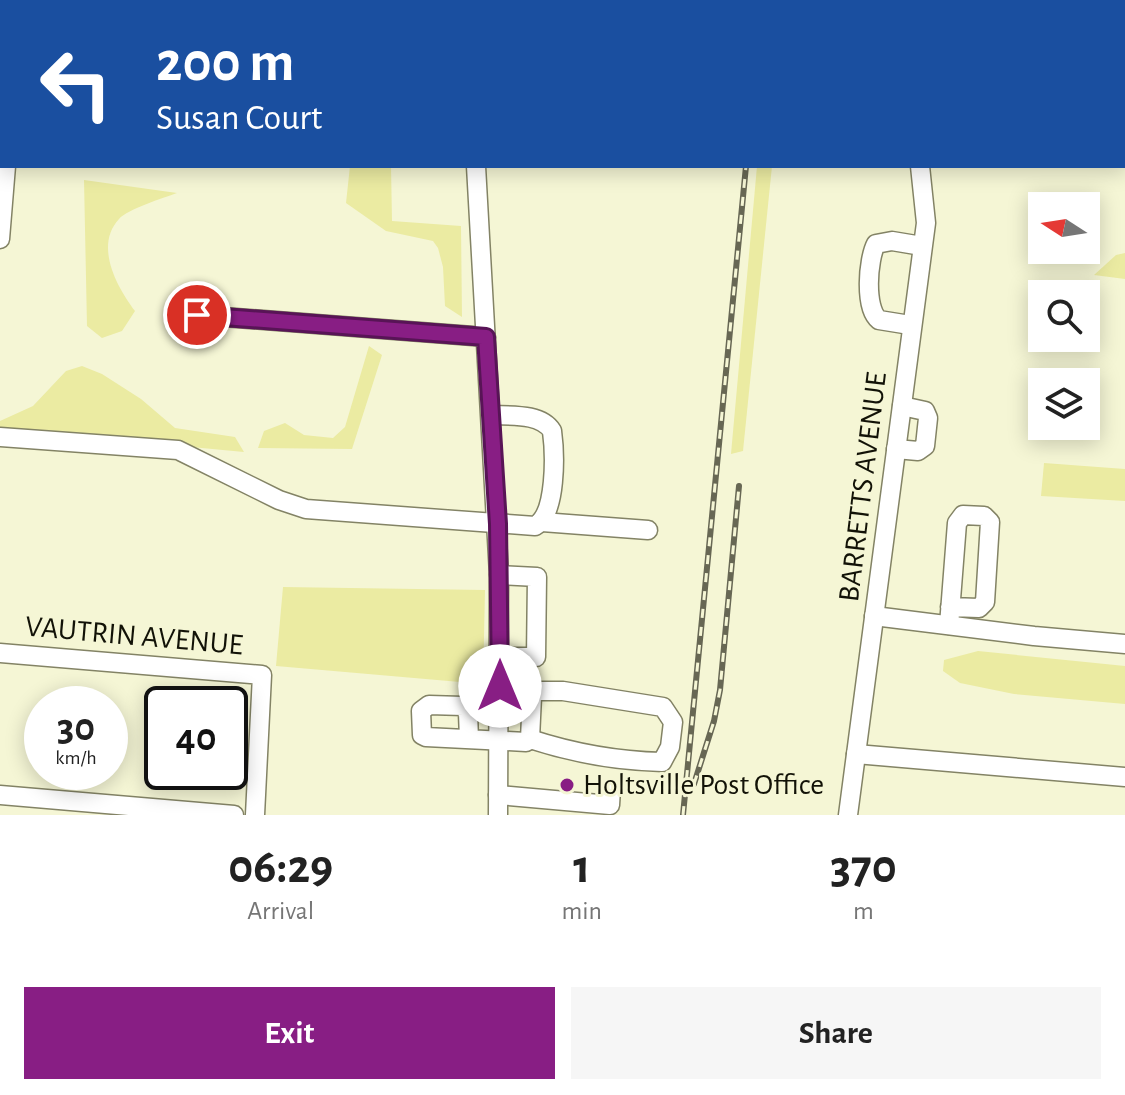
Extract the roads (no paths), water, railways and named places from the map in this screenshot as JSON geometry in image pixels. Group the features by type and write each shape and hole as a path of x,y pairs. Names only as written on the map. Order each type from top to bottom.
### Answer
{"street":[{"path":"0,239 6,168"},
{"path":"476,168 498,524 498,815"},
{"name":"BARRETTS AVENUE","path":"848,815 910,325 926,223 920,168"},
{"path":"910,325 879,320 871,311 869,294 873,251 876,244 885,240 922,246"},
{"path":"197,315 486,337"},
{"path":"896,449 918,451 925,446 928,418 925,411 902,406"},
{"path":"491,415 540,420 548,424 552,431 550,505 542,522"},
{"path":"0,437 178,450 279,500 306,509 521,527 542,522 648,530"},
{"path":"963,515 984,516 990,522 985,602 979,608 950,616 957,523 963,515"},
{"path":"499,575 537,577 536,657 500,657"},
{"path":"874,616 950,616 1125,644"},
{"name":"VAUTRIN AVENUE","path":"0,653 262,675 255,815"},
{"path":"469,739 526,742 530,739 634,762 662,762 670,747 673,722 663,707 563,691 529,691 500,686"},
{"path":"529,691 532,696 530,739"},
{"path":"856,754 1125,777"},
{"path":"498,795 610,805 611,789"},
{"path":"0,795 234,815"}],"railway":[{"path":"683,815 746,168"},
{"path":"694,784 714,721 720,690 739,486"}],"place":[{"name":"Holtsville Post Office","path":"567,785"}]}
